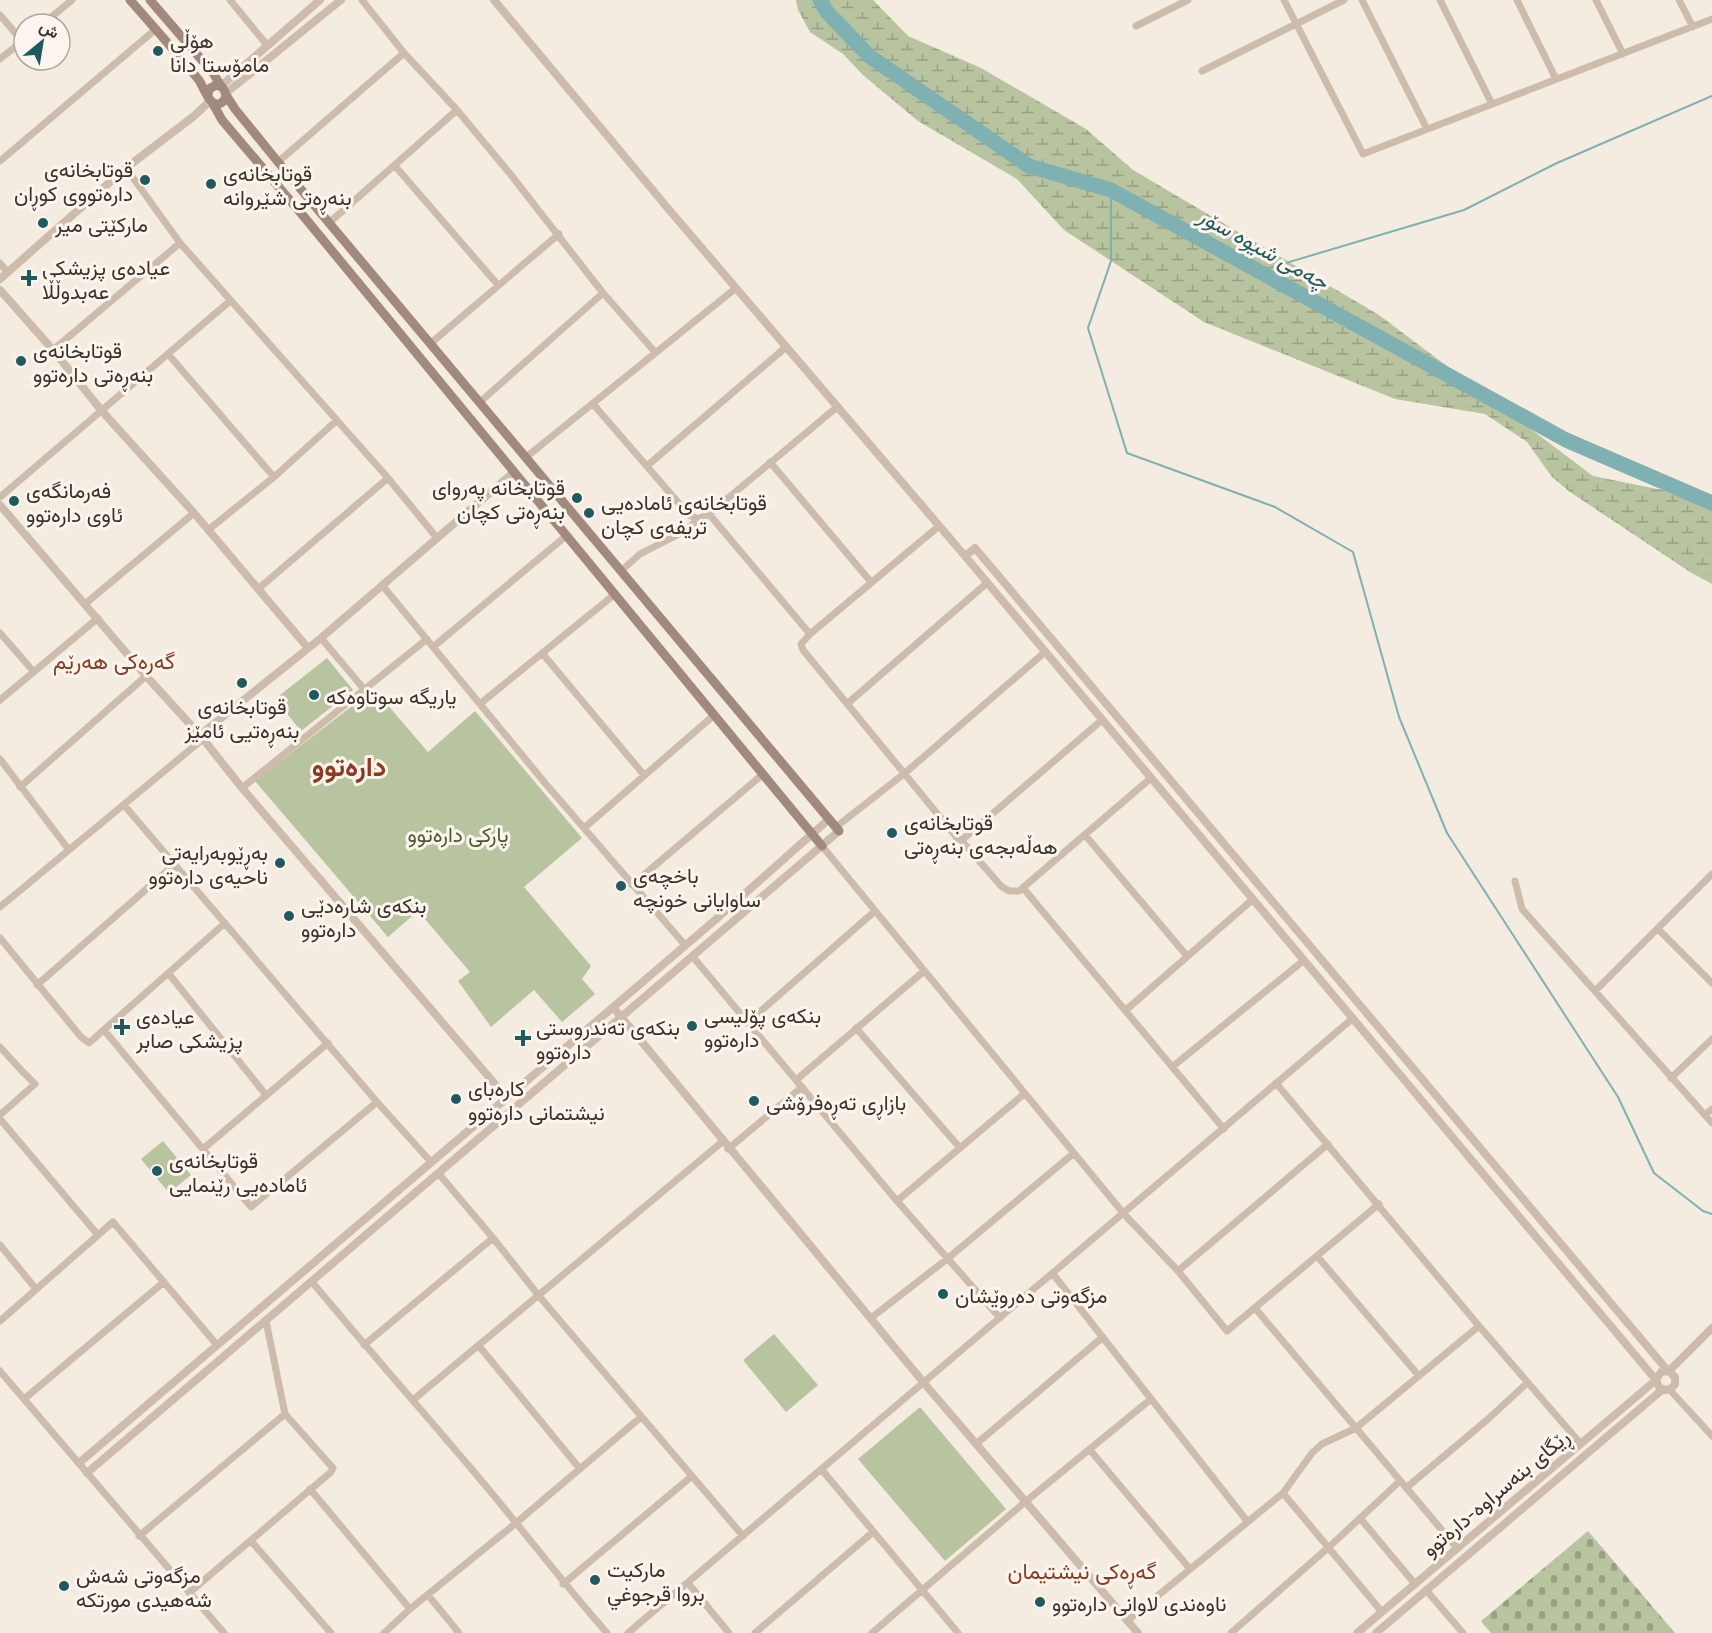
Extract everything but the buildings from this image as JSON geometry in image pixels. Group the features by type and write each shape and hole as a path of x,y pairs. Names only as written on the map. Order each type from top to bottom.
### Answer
{"main road":[{"path":"130,0 200,81 222,120 822,846"},
{"path":"150,0 213,73 235,109 278,162 835,826"},
{"path":"210,99 209,89 213,86 224,92"},
{"path":"210,99 221,103 224,92"},
{"path":"615,594 630,582"}],"street":[{"path":"58,12 72,0"},
{"path":"230,0 267,45"},
{"path":"224,92 267,45 320,0"},
{"path":"224,92 341,0"},
{"path":"362,0 404,53 457,110 559,234 603,293 655,352"},
{"path":"494,0 965,556 1656,1380 1659,1387 1666,1389 1712,1436"},
{"path":"1136,26 1188,0"},
{"path":"1284,0 1363,154 1712,19"},
{"path":"1202,71 1344,0"},
{"path":"1362,0 1427,129"},
{"path":"1440,0 1492,104"},
{"path":"1517,0 1557,79"},
{"path":"1596,0 1623,54"},
{"path":"1679,0 1692,27"},
{"path":"0,15 12,29"},
{"path":"0,161 156,29"},
{"path":"0,59 12,50"},
{"path":"278,162 404,53"},
{"path":"0,279 126,168 194,116 210,99"},
{"path":"330,222 457,110"},
{"path":"395,166 498,285"},
{"path":"126,168 180,243 388,478 437,538"},
{"path":"431,343 559,234"},
{"path":"53,350 180,243"},
{"path":"0,263 7,272"},
{"path":"525,458 736,288"},
{"path":"0,290 308,648"},
{"path":"480,402 603,293"},
{"path":"0,497 230,301"},
{"path":"648,465 786,347"},
{"path":"168,354 274,477"},
{"path":"593,404 648,465 688,515 698,519"},
{"path":"621,570 640,554 687,530 698,519 709,514 837,406"},
{"path":"208,530 274,477 336,421"},
{"path":"770,462 871,582"},
{"path":"0,907 321,638 513,472"},
{"path":"258,589 388,478"},
{"path":"0,505 146,676 202,737 242,788 507,1097"},
{"path":"85,604 194,513"},
{"path":"709,514 810,634"},
{"path":"939,526 801,644 803,650 958,839 1005,889 1014,892 1024,889 1151,778"},
{"path":"433,647 566,536"},
{"path":"965,556 975,548 1669,1371 1674,1374 1676,1380 1674,1386 1666,1389"},
{"path":"848,703 987,583"},
{"path":"382,585 584,828 685,945"},
{"path":"481,704 615,594"},
{"path":"0,700 98,618"},
{"path":"0,633 34,672"},
{"path":"321,638 364,689"},
{"path":"242,788 427,639"},
{"path":"79,1463 812,835 835,826 904,773 1045,652"},
{"path":"542,653 644,775"},
{"path":"20,787 146,676"},
{"path":"584,828 713,716"},
{"path":"961,840 1102,720"},
{"path":"0,759 69,850"},
{"path":"632,885 763,774"},
{"path":"124,805 377,1102 431,1162"},
{"path":"87,1473 822,846 835,826"},
{"path":"1085,835 1187,956"},
{"path":"822,846 923,972 1124,1214 1178,1271 1227,1331 1379,1204"},
{"path":"37,985 175,864"},
{"path":"1595,991 1712,874"},
{"path":"1515,881 1522,909 1712,1123"},
{"path":"1024,889 1224,1129"},
{"path":"1126,1010 1252,900"},
{"path":"747,1023 875,911"},
{"path":"0,938 81,1038 89,1043 170,974 225,923"},
{"path":"1281,934 1293,924"},
{"path":"1658,929 1712,983"},
{"path":"693,957 897,1201 1000,1318"},
{"path":"1172,1067 1303,961"},
{"path":"656,970 664,980"},
{"path":"796,1080 923,972"},
{"path":"170,974 266,1095"},
{"path":"613,1006 725,1145 924,1383 1138,1633"},
{"path":"628,1633 1053,1275 1352,1019"},
{"path":"856,1028 960,1148"},
{"path":"104,1030 251,1207 377,1102"},
{"path":"1671,1078 1712,1039"},
{"path":"203,1149 328,1043"},
{"path":"0,1047 35,1084 0,1117 98,1234"},
{"path":"1276,1083 1580,1443"},
{"path":"413,1400 725,1145 802,1087"},
{"path":"897,1201 1024,1094"},
{"path":"507,1097 505,1106 509,1110 516,1108"},
{"path":"1705,1115 1712,1108"},
{"path":"1178,1271 1328,1144"},
{"path":"871,1318 947,1259 1074,1154"},
{"path":"439,1174 539,1296 743,1536"},
{"path":"0,1320 113,1222 218,1345"},
{"path":"364,1345 493,1238"},
{"path":"0,1245 36,1288"},
{"path":"1317,1256 1419,1376"},
{"path":"1053,1275 1247,1521"},
{"path":"24,1399 164,1281"},
{"path":"312,1282 516,1523 563,1584 607,1633"},
{"path":"1255,1308 1457,1548"},
{"path":"189,1593 333,1468 285,1414 266,1321"},
{"path":"1127,1621 1283,1493 1312,1453 1322,1444 1356,1428 1479,1326"},
{"path":"1656,1380 1661,1372 1669,1371 1712,1328"},
{"path":"976,1444 1103,1337"},
{"path":"479,1346 580,1469"},
{"path":"0,1371 224,1633"},
{"name":"ڕێگای بنەسراوە-دارەتوو","path":"1357,1633 1656,1380"},
{"path":"1406,1488 1527,1383"},
{"name":"ڕێگای بنەسراوە-دارەتوو","path":"1376,1633 1666,1389"},
{"path":"872,1633 1025,1502 1151,1399"},
{"path":"139,1536 285,1414"},
{"path":"384,1633 641,1417"},
{"path":"1090,1450 1190,1569"},
{"path":"822,1470 958,1633"},
{"path":"563,1584 692,1476"},
{"path":"1231,1633 1400,1481"},
{"path":"310,1489 410,1609"},
{"path":"1283,1493 1382,1612"},
{"path":"1360,1518 1415,1584"},
{"path":"755,1633 873,1532"},
{"path":"251,1541 331,1633"},
{"path":"688,1582 729,1633"},
{"path":"1426,1590 1463,1633"},
{"path":"1404,1593 1412,1602"},
{"path":"428,1595 459,1633"}],"green space":[{"path":"796,0 873,0 908,36 981,68 1086,129 1133,170 1379,315 1593,476 1712,500 1712,584 1690,572 1570,492 1552,477 1527,442 1485,414 1395,399 1204,322 1064,230 1017,179 918,121 863,75 843,54 810,32 798,10"},
{"name":"یاریگە سوتاوەکە","path":"327,658 353,690 301,731 275,699"},
{"name":"پارکی دارەتوو","path":"374,689 428,752 475,711 582,838 524,887 591,966 582,979 595,994 562,1022 534,990 491,1027 458,981 470,972 418,911 388,937 255,781"},
{"path":"163,1141 191,1175 169,1193 141,1159"},
{"path":"774,1334 818,1385 786,1412 743,1360"},
{"path":"920,1407 1006,1509 945,1561 858,1459"},
{"path":"1588,1531 1675,1633 1491,1633 1481,1621"}],"waterway":[{"name":"چەمی شیوە سۆر","path":"820,0 827,12 869,56 1029,166 1111,190 1566,440 1712,503"},
{"path":"1259,271 1464,210 1557,163 1712,96"},
{"path":"1111,190 1111,261 1088,328 1127,453 1275,507 1353,552 1399,717 1447,833 1618,1097 1654,1173 1703,1211 1712,1214"}],"place":[{"name":"هۆڵی مامۆستا دانا","path":"158,51"},
{"name":"قوتابخانەی دارەتووی کوڕان","path":"145,180"},
{"name":"قوتابخانەی بنەڕەتی شێروانە","path":"211,184"},
{"name":"مارکێتی میر","path":"43,223"},
{"name":"عیادەی پزیشکی عەبدوڵڵا","path":"29,278"},
{"name":"قوتابخانەی بنەڕەتی دارەتوو","path":"21,361"},
{"name":"قوتابخانە پەروای بنەڕەتی کچان","path":"577,498"},
{"name":"فەرمانگەی ئاوی دارەتوو","path":"14,501"},
{"name":"قوتابخانەی ئامادەیی تریفەی کچان","path":"589,513"},
{"name":"قوتابخانەی بنەڕەتیی ئامێز","path":"242,683"},
{"name":"یاریگە سوتاوەکە","path":"314,695"},
{"name":"قوتابخانەی هەڵەبجەی بنەڕەتی","path":"892,833"},
{"name":"بەڕێوبەرایەتی ناحیەی دارەتوو","path":"280,863"},
{"name":"باخچەی ساوایانی خونچە","path":"621,886"},
{"name":"بنکەی شارەدێی دارەتوو","path":"289,916"},
{"name":"بنکەی پۆلیسی دارەتوو","path":"692,1026"},
{"name":"عیادەی پزیشکی صابر","path":"122,1027"},
{"name":"بنکەی تەندروستی دارەتوو","path":"523,1038"},
{"name":"کارەبای نیشتمانی دارەتوو","path":"456,1099"},
{"name":"بازاڕی تەڕەفرۆشی","path":"754,1101"},
{"name":"قوتابخانەی ئامادەیی رێنمایی","path":"157,1171"},
{"name":"مزگەوتی دەروێشان","path":"943,1294"},
{"name":"ماركيت بروا قرجوغي","path":"595,1580"},
{"name":"مزگەوتی شەش شەهیدی مورتکە","path":"64,1586"},
{"name":"ناوەندی لاوانی دارەتوو","path":"1040,1602"}],"district":[{"name":"گەرەکی هەرێم","path":"114,660"},
{"name":"دارەتوو","path":"349,765"},
{"name":"گەڕەکی نیشتیمان","path":"1082,1570"}]}
